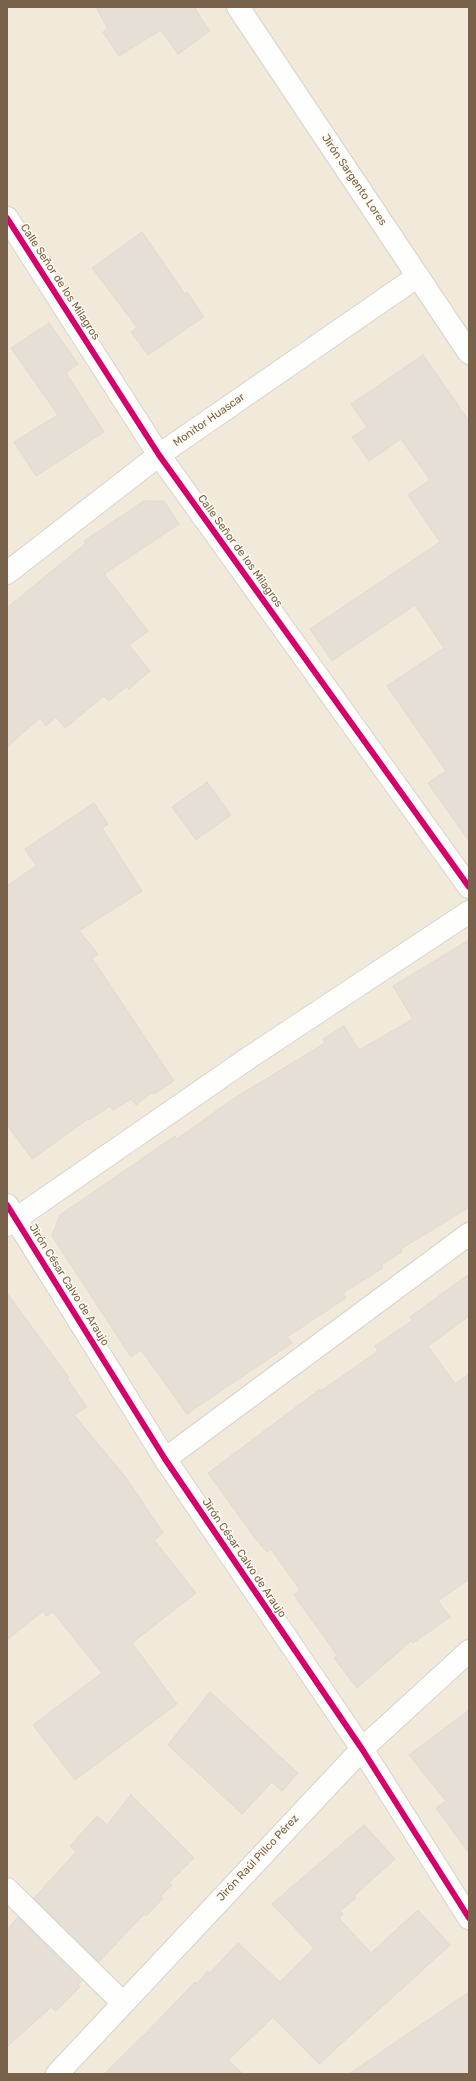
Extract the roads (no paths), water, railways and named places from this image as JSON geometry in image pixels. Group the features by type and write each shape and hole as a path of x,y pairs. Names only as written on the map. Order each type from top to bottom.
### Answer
{"street":[{"name":"Jirón Sargento Lores","path":"238,7 469,353"},
{"name":"Calle Señor de los Milagros","path":"7,218 159,455 469,887"},
{"name":"Monitor Huascar","path":"7,572 159,455 418,276"},
{"path":"10,1216 469,912"},
{"name":"Jirón César Calvo de Araujo","path":"10,1216 165,1459 362,1749 469,1918"},
{"path":"165,1459 469,1234"},
{"name":"Jirón Raúl Pillco Pérez","path":"57,2074 122,2002 362,1749 469,1651"},
{"path":"7,1888 122,2002"}]}
